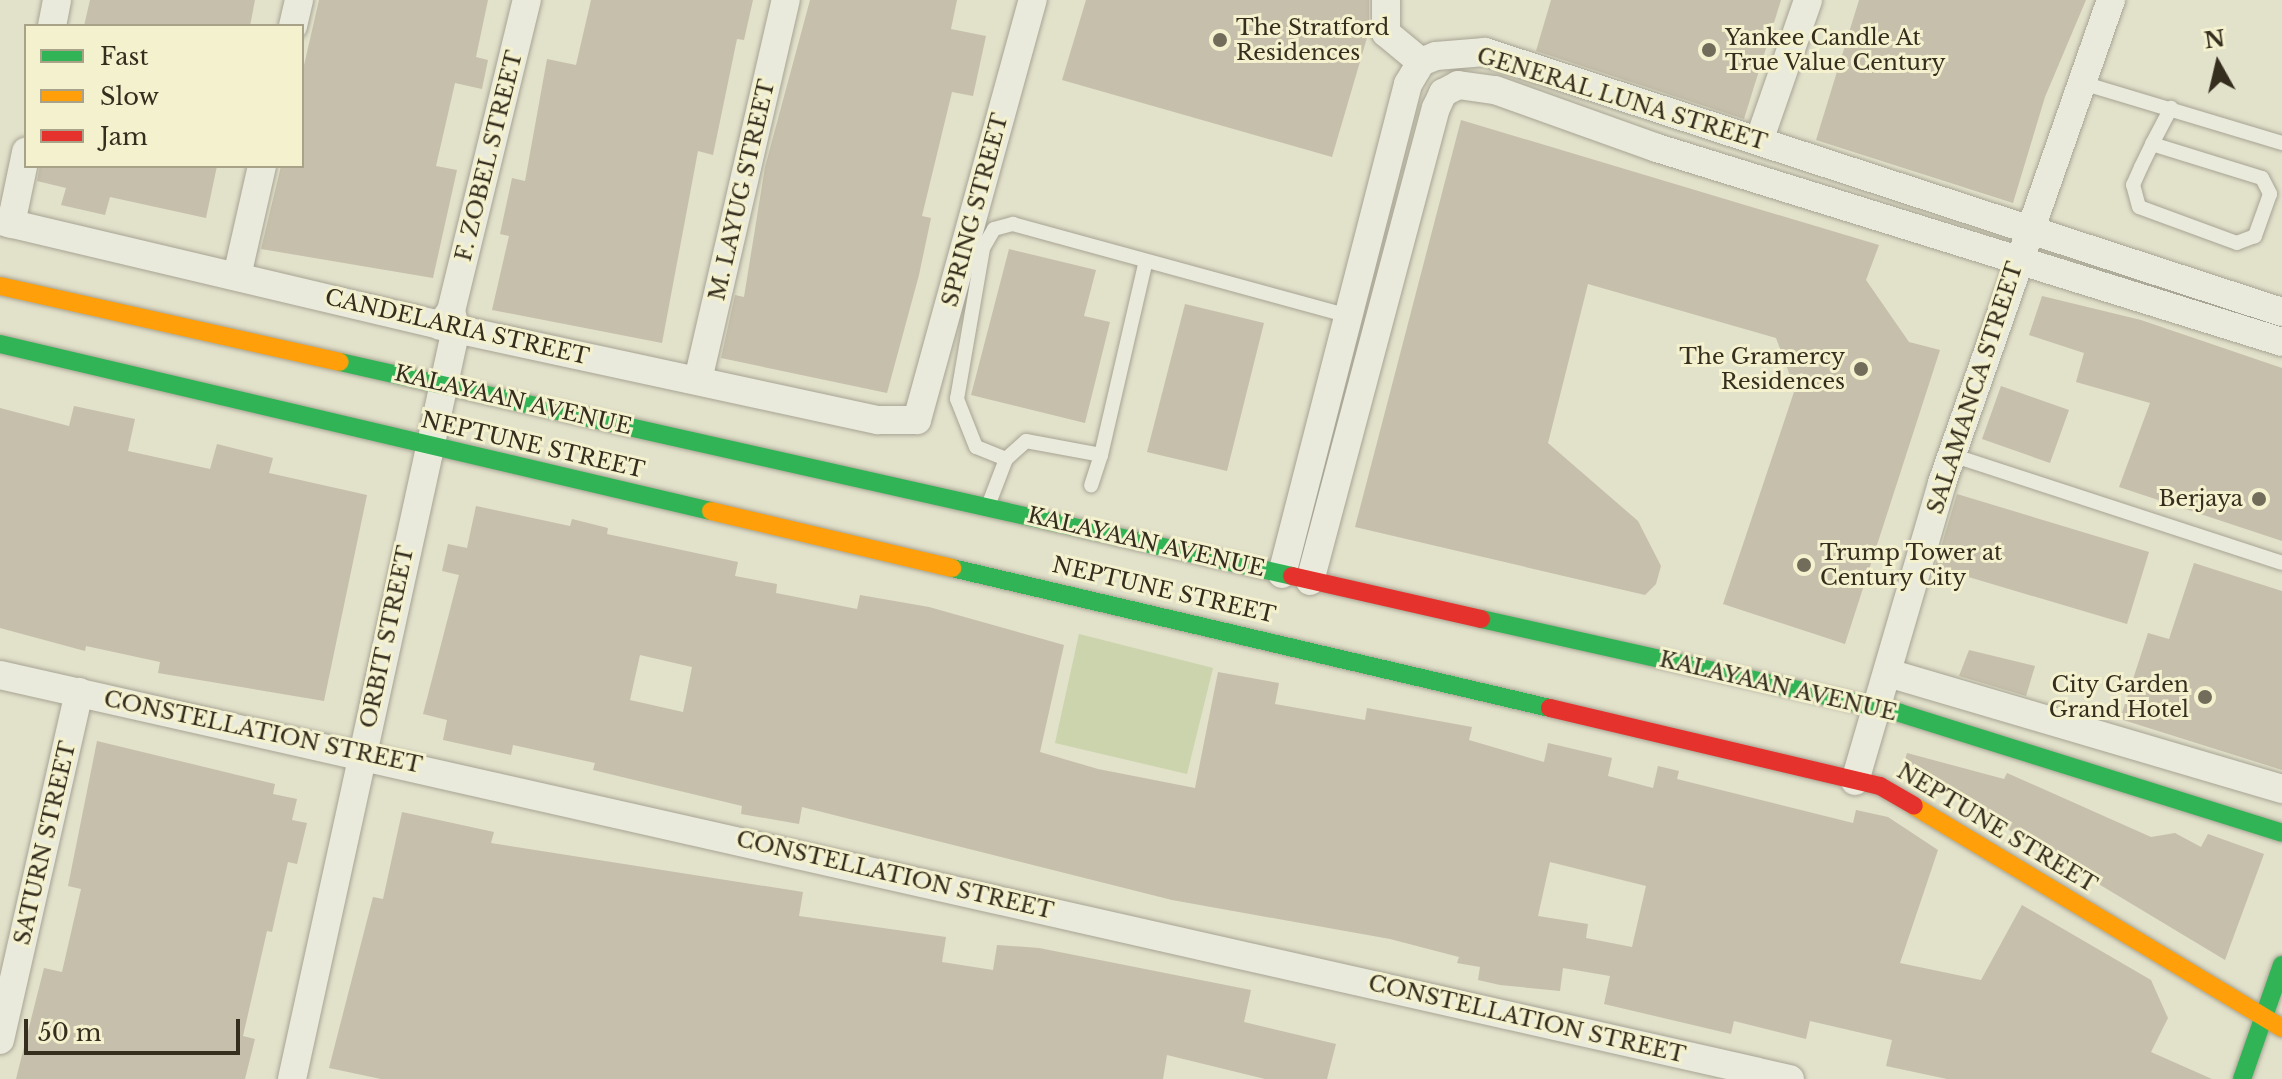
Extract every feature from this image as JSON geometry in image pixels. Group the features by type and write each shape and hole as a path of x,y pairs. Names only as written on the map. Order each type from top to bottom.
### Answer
{"main road":[{"name":"KALAYAAN AVENUE","path":"0,286 1877,708 2282,833"},
{"name":"NEPTUNE STREET","path":"0,344 1880,786 2282,1028"},
{"path":"2242,1079 2282,965"}],"street":[{"path":"52,24 57,0"},
{"path":"293,24 299,0"},
{"name":"F. ZOBEL STREET","path":"435,382 527,0"},
{"name":"M. LAYUG STREET","path":"698,380 786,0"},
{"name":"SPRING STREET","path":"917,420 1033,0"},
{"path":"1282,574 1408,84 1421,62 1386,33 1386,0"},
{"path":"1759,141 1808,0"},
{"name":"SALAMANCA STREET","path":"1855,781 1952,455 2016,259 2111,0"},
{"name":"GENERAL LUNA STREET","path":"1421,62 1462,50 1485,52 1820,161 1857,163 1929,196 2282,312"},
{"name":"GENERAL LUNA STREET","path":"1310,581 1436,108 1443,93 1458,85 1495,90 1809,195 2282,342"},
{"path":"6,222 24,159"},
{"path":"1809,195 1820,161"},
{"path":"237,276 262,168"},
{"name":"CANDELARIA STREET","path":"6,222 878,420 917,420"},
{"path":"1349,316 1378,324"},
{"name":"ORBIT STREET","path":"292,1079 427,446 435,382"},
{"name":"KALAYAAN AVENUE","path":"1888,673 2282,789"},
{"name":"CONSTELLATION STREET","path":"0,675 362,753 1790,1079"},
{"name":"SATURN STREET","path":"0,1040 79,692"}],"lane":[{"path":"2079,82 2282,143"},
{"path":"2152,144 2262,178 2270,194 2255,236 2237,243 2139,207 2133,185 2152,144 2171,108"},
{"path":"1919,229 1929,196"},
{"path":"1006,459 976,447 957,399 983,248 994,229 1013,224 1145,264 1349,316"},
{"path":"1091,485 1101,455 1145,264"},
{"path":"988,506 1006,459 1026,441 1101,455"},
{"path":"1952,455 2282,563"}],"green space":[{"path":"1079,634 1213,668 1187,774 1055,743"}],"building":[{"path":"90,0 255,0 250,24 84,24"},
{"path":"319,0 488,0 476,57 488,60 482,89 455,83 436,166 457,170 433,278 261,249 281,168 304,168 304,65"},
{"path":"591,0 753,0 744,40 737,39 713,155 698,151 662,343 492,310 509,236 500,234 512,178 525,181 547,59 576,65"},
{"path":"810,0 957,0 951,29 986,36 973,96 952,92 922,216 931,218 919,275 887,393 721,358 735,295 744,297 765,167"},
{"name":"The Stratford Residences","path":"1086,0 1369,0 1369,31 1332,157 1062,80"},
{"path":"1551,0 1781,0 1744,119 1536,51"},
{"path":"1859,0 2086,0 2045,97 2013,203 1816,140"},
{"path":"1461,120 1879,245 1866,280 1909,342 1940,350 1845,644 1723,604 1795,389 1776,338 1588,284 1548,443 1638,521 1661,566 1656,584 1645,595 1355,527"},
{"path":"40,168 217,168 206,218 110,197 105,215 61,205 66,188 37,181"},
{"path":"1009,249 1096,270 1084,316 1110,322 1085,423 971,395"},
{"path":"2042,296 2141,320 2282,368 2282,541 2119,487 2150,403 2076,382 2084,353 2029,335"},
{"path":"1185,304 1264,323 1227,471 1147,452"},
{"path":"2001,386 2069,410 2050,463 1982,439"},
{"path":"74,406 135,419 128,451 210,469 217,444 273,458 269,473 367,495 324,701 158,673 160,662 86,646 85,651 0,628 0,408 69,426"},
{"path":"1957,494 2149,552 2127,624 1935,567"},
{"path":"476,506 570,526 572,519 608,528 607,534 738,562 735,576 777,584 776,593 857,609 860,595 929,607 1064,645 1040,752 1098,769 1195,788 1218,672 1279,683 1275,704 1365,720 1367,708 1472,727 1469,740 1544,762 1548,743 1612,758 1608,776 1653,788 1658,766 1679,771 1677,779 1853,823 1856,810 1888,817 1938,850 1900,963 1981,980 2022,905 2151,980 2168,1018 2151,1052 2212,1079 1947,1079 1886,1066 1892,1040 1810,1021 1806,1039 1734,1021 1731,1034 1604,1004 1610,976 1563,968 1560,991 1500,985 1478,980 1480,967 1457,963 1459,957 1390,939 1172,900 802,807 799,824 741,814 742,806 593,770 595,763 513,745 511,755 443,740 447,720 423,714 459,575 442,571 448,544 467,548","holes":["640,655 692,667 683,712 630,700","1550,862 1646,886 1632,947 1586,938 1588,924 1538,916"]},
{"name":"City Garden Grand Hotel","path":"2194,563 2282,591 2282,770 2120,719 2148,633 2169,639"},
{"path":"1969,650 2035,666 2026,696 1959,676"},
{"path":"97,741 275,784 273,794 297,799 292,820 307,823 297,864 288,862 272,932 267,931 243,1036 255,1039 245,1079 16,1079 44,968 62,972 81,889 68,886"},
{"path":"1907,753 2004,779 2007,773 2151,837 2175,833 2201,847 2208,834 2264,854 2225,960 1984,815 1988,809 1905,760"},
{"path":"402,812 494,832 491,843 803,892 799,916 946,937 942,962 993,970 997,945 1039,948 1251,990 1244,1022 1336,1044 1327,1079 1265,1079 1167,1055 1163,1079 381,1079 329,1068 373,897 383,899"}],"traffic: fast":[{"path":"0,344 711,511"},
{"path":"340,362 1292,576"},
{"path":"952,568 1550,708"},
{"path":"1481,619 1900,713 2282,833"},
{"path":"2242,1079 2282,965"}],"traffic: slow":[{"path":"0,286 340,362"},
{"path":"711,511 952,568"},
{"path":"1914,806 2282,1028"}],"traffic: jam":[{"path":"1292,576 1481,619"},
{"path":"1550,708 1880,786 1914,806"}],"place":[{"name":"The Stratford Residences","path":"1220,40"},
{"name":"Yankee Candle At True Value Century","path":"1709,50"},
{"name":"The Gramercy Residences","path":"1861,369"},
{"name":"Berjaya","path":"2259,499"},
{"name":"Trump Tower at Century City","path":"1804,565"},
{"name":"City Garden Grand Hotel","path":"2205,697"}]}
